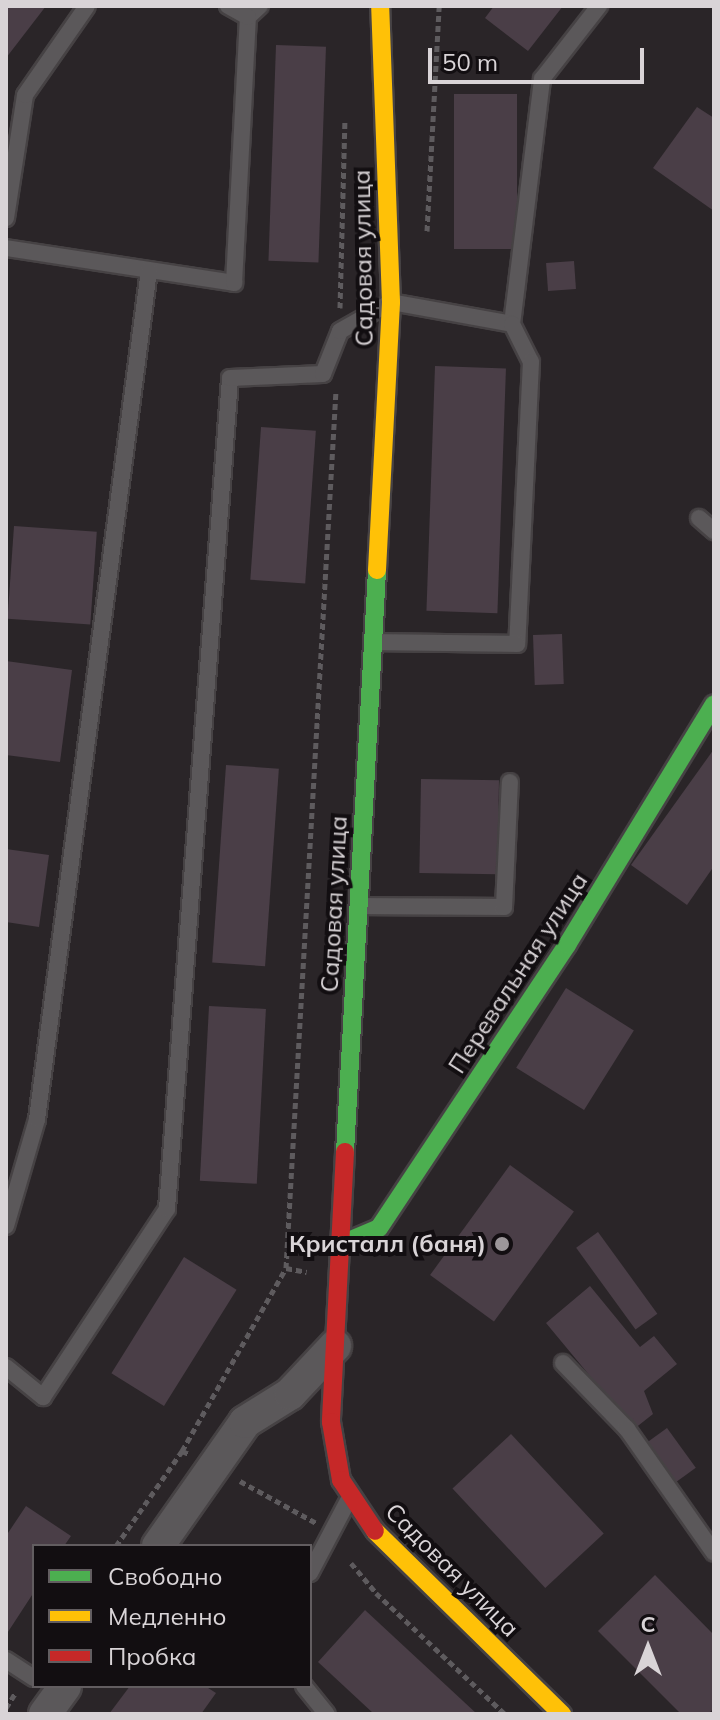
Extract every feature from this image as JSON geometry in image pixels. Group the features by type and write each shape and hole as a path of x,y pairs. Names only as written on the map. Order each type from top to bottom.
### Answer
{"street":[{"name":"Садовая улица","path":"380,6 391,302 331,1422 341,1480 375,1532 562,1714"},
{"name":"Перевальная улица","path":"339,1245 379,1228 567,945 714,704"},
{"path":"159,1544 245,1422 290,1394 335,1346"},
{"path":"290,1394 309,1401 331,1422"}],"lane":[{"path":"6,218 25,95 87,6"},
{"path":"6,248 234,283 254,11 228,6"},
{"path":"372,642 517,644 531,362 512,324 542,79 599,6"},
{"path":"6,1226 37,1119 149,270"},
{"path":"6,1367 43,1397 167,1209 230,378 323,374 340,331 391,302 512,324"},
{"path":"699,518 714,531"},
{"path":"357,906 504,907 510,782"},
{"path":"563,1363 627,1429 714,1553"},
{"path":"312,1569 351,1496"},
{"path":"6,1660 32,1679"},
{"path":"306,1688 327,1714"}],"path":[{"path":"340,331 346,114"},
{"path":"182,1451 286,1268 337,378"},
{"path":"286,1268 337,1279"}],"building":[{"path":"6,6 46,6 6,58"},
{"path":"494,6 563,6 528,51 485,18"},
{"path":"276,45 326,47 318,263 268,261"},
{"path":"454,94 517,94 517,249 454,249"},
{"path":"697,107 714,118 714,211 653,168"},
{"path":"574,261 576,289 548,291 546,263"},
{"path":"435,366 506,368 497,613 426,611"},
{"path":"261,427 316,431 305,583 250,580"},
{"path":"14,526 97,532 90,625 8,619"},
{"path":"562,634 564,684 535,685 533,635"},
{"path":"6,661 72,670 60,762 6,755"},
{"path":"714,749 714,866 687,905 631,865"},
{"path":"226,765 279,769 265,966 212,963"},
{"path":"421,779 499,780 497,874 419,873"},
{"path":"6,849 49,855 39,927 6,922"},
{"path":"566,988 634,1030 584,1110 516,1068"},
{"path":"209,1006 266,1009 257,1184 200,1181"},
{"name":"Кристалл (баня)","path":"510,1165 574,1211 494,1321 430,1275"},
{"path":"598,1232 657,1314 636,1330 576,1248"},
{"path":"184,1257 237,1290 164,1406 111,1373"},
{"path":"590,1286 640,1347 654,1336 677,1364 644,1391 653,1414 634,1429 546,1323"},
{"path":"667,1428 696,1468 675,1483 646,1443"},
{"path":"511,1434 604,1533 545,1588 452,1489"},
{"path":"26,1506 71,1536 65,1544 32,1544 32,1595 6,1635 6,1536"},
{"path":"655,1575 714,1635 714,1708 708,1714 681,1714 598,1631"},
{"path":"365,1610 477,1714 374,1714 318,1662"},
{"path":"128,1688 208,1688 216,1693 201,1714 109,1714"}],"traffic: fast":[{"path":"345,1152 377,570"},
{"path":"339,1245 379,1228 567,945 714,704"}],"traffic: slow":[{"path":"377,570 391,302 380,6"},
{"path":"375,1531 562,1714"}],"traffic: jam":[{"path":"345,1152 331,1422 341,1480 375,1531"}],"place":[{"name":"Кристалл (баня)","path":"502,1244"}]}
